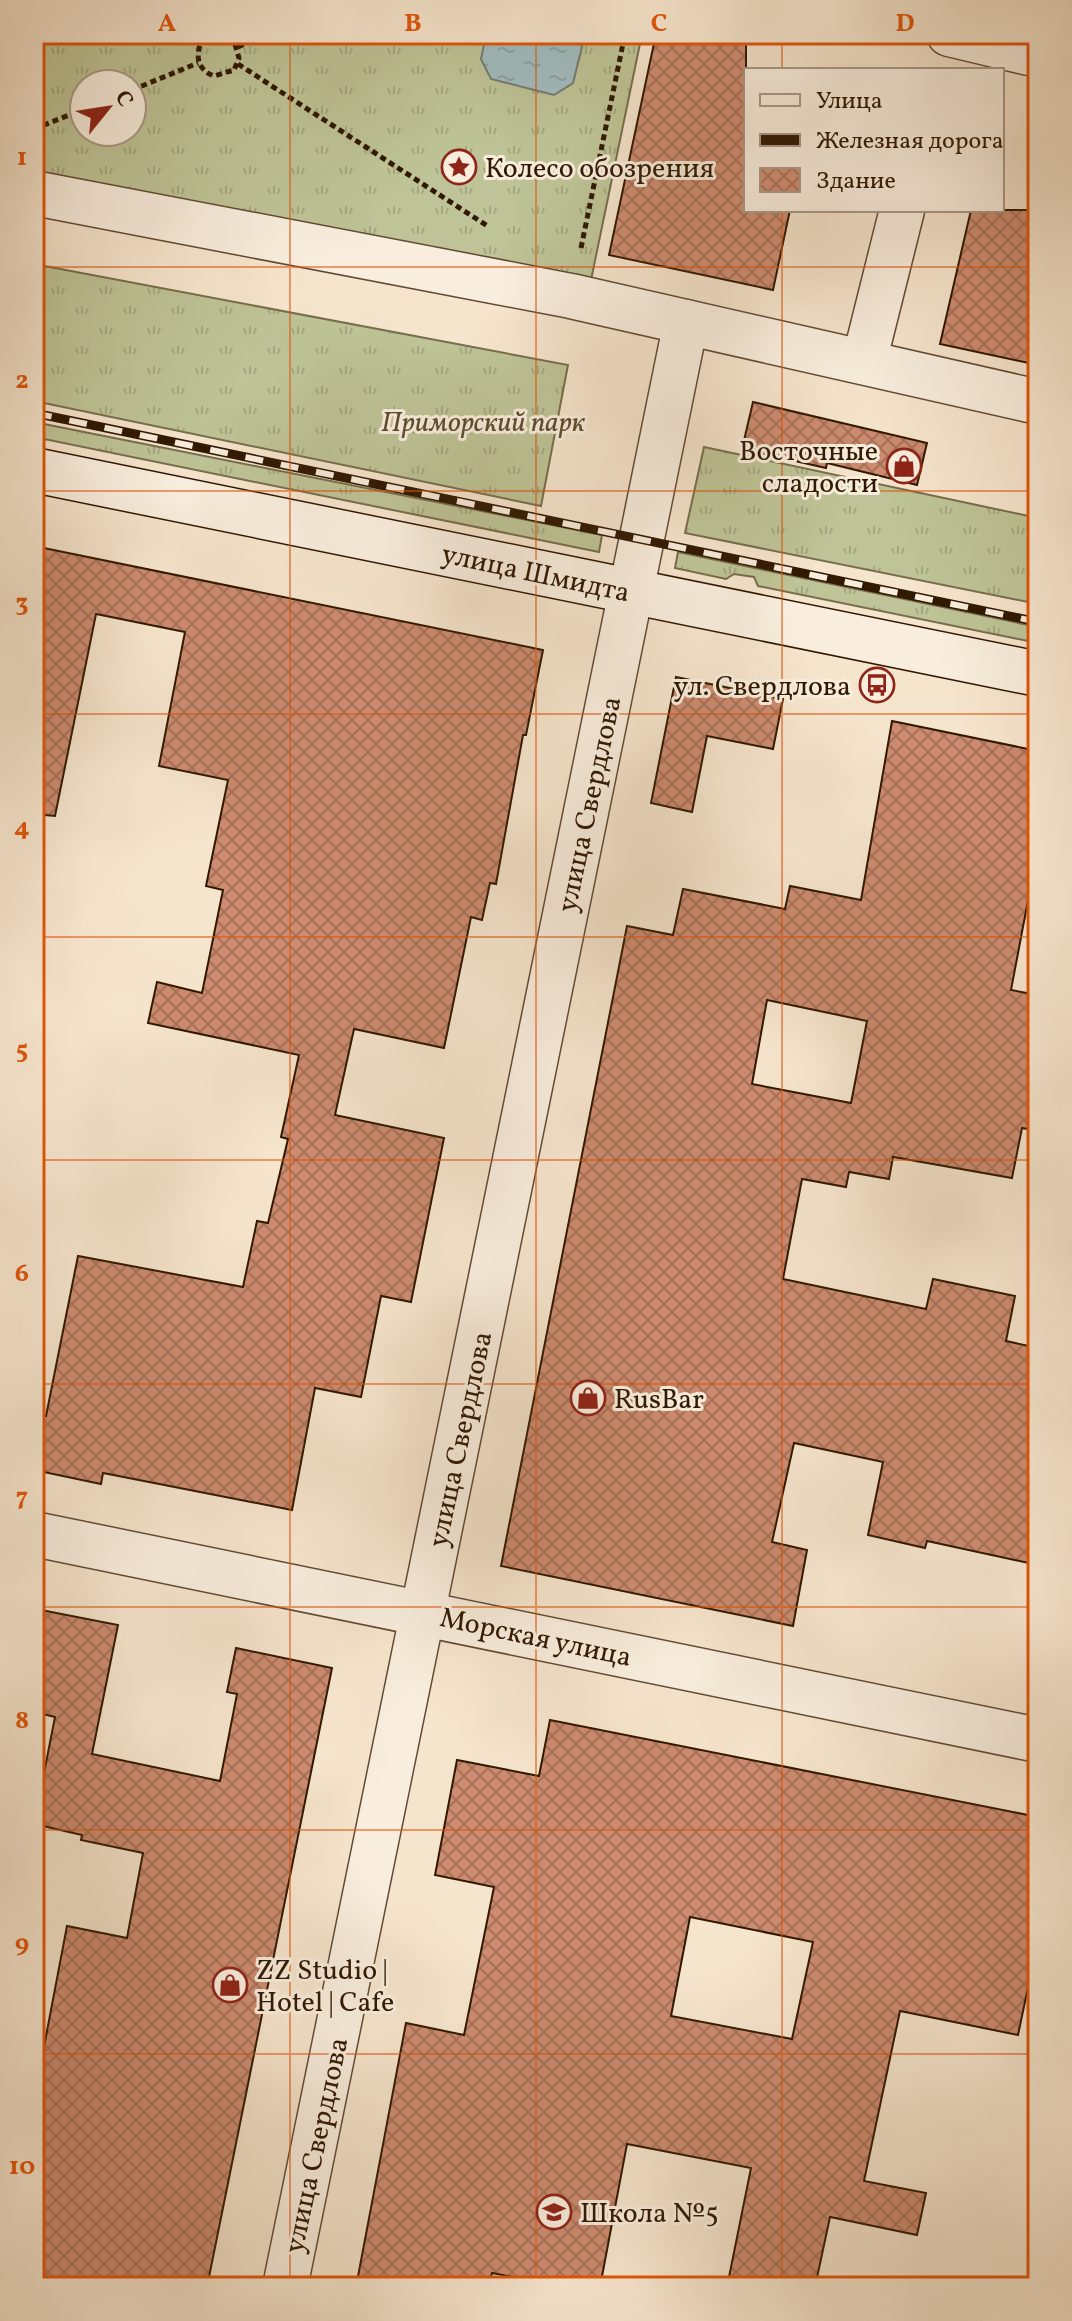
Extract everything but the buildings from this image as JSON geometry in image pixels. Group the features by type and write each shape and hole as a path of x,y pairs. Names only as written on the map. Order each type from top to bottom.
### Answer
{"street":[{"path":"937,68 947,34 1038,55"},
{"path":"34,193 571,296 1038,402"},
{"path":"864,362 902,212"},
{"name":"улица Свердлова","path":"285,2287 686,322"},
{"name":"улица Шмидта","path":"34,470 1038,674"},
{"name":"Морская улица","path":"34,1534 1038,1740"}],"path":[{"path":"186,34 201,42"},
{"path":"198,63 214,76 228,74 238,64 238,47 230,37 217,34 201,42"},
{"path":"238,47 267,34"},
{"path":"571,296 625,34"},
{"path":"198,63 201,42"},
{"path":"148,83 198,63"},
{"path":"238,64 496,231"},
{"path":"34,129 68,115"}],"green space":[{"path":"34,34 642,34 591,280 34,174"},
{"name":"Приморский парк","path":"34,264 568,365 541,506 34,401"},
{"path":"34,422 602,535 599,552 34,437"},
{"path":"704,447 1038,518 1038,604 685,533"},
{"path":"678,552 1038,627 1038,643 758,586 754,577 734,574 726,579 675,568"}],"water":[{"path":"486,34 575,34 582,47 573,83 554,95 491,79 481,59"}],"railway":[{"path":"34,413 1038,622"}],"place":[{"name":"Колесо обозрения","path":"459,167"},
{"name":"Восточные сладости","path":"904,466"},
{"name":"ул. Свердлова","path":"877,685"},
{"name":"RusBar","path":"588,1398"},
{"name":"ZZ Studio | Hotel | Cafe","path":"230,1985"},
{"name":"Школа №5","path":"554,2212"}]}
